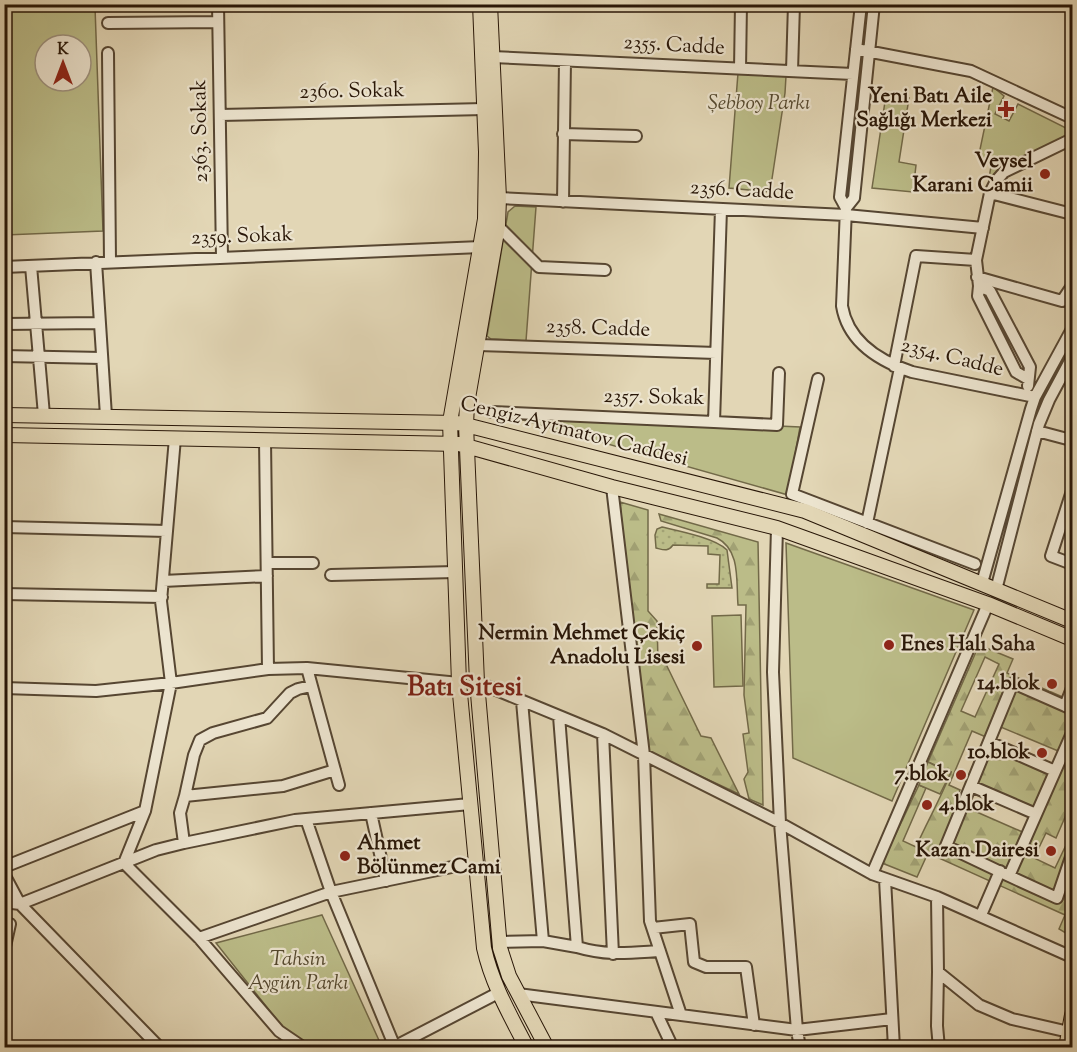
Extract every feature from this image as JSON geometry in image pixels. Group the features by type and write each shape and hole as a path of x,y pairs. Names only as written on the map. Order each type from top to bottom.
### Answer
{"main road":[{"path":"480,4 486,193 481,247 450,422 459,682 484,948 498,993 527,1047"},
{"path":"490,4 499,198 498,226 467,404 466,425 477,682 500,942 505,968 547,1047"},
{"name":"Cengiz Aytmatov Caddesi","path":"4,415 450,422 466,425 805,511 922,551 996,590 1072,621"},
{"name":"Cengiz Aytmatov Caddesi","path":"4,435 450,443 467,446 612,488 777,528 988,604 1072,639"},
{"path":"459,682 477,682"},
{"path":"1066,1047 1072,1015"}],"street":[{"name":"2363. Sokak","path":"218,4 222,257"},
{"path":"740,69 741,4"},
{"path":"792,71 794,4"},
{"name":"2354. Cadde","path":"861,4 840,197 846,212 843,314 850,329 862,344 881,359 897,367 1031,396"},
{"name":"2354. Cadde","path":"846,212 854,198 874,4"},
{"path":"108,23 218,22"},
{"path":"856,49 971,71 1072,118"},
{"path":"108,53 110,261"},
{"name":"2355. Cadde","path":"492,57 853,74"},
{"path":"562,202 565,61"},
{"name":"2360. Sokak","path":"220,115 484,109"},
{"path":"563,134 636,136"},
{"path":"1031,396 1028,379 1030,367 990,291 978,282 976,260 990,193 996,181 1004,172 1072,139"},
{"path":"990,193 1072,214"},
{"name":"2356. Cadde","path":"499,198 721,209 846,212 983,228"},
{"name":"2357. Sokak","path":"492,412 714,422 721,209"},
{"path":"498,226 539,267 605,270"},
{"name":"2359. Sokak","path":"4,267 481,247"},
{"path":"867,523 916,256 976,260"},
{"path":"96,262 106,416"},
{"path":"31,266 44,415"},
{"path":"978,282 1062,302 1072,286"},
{"path":"4,324 100,323"},
{"path":"982,583 1031,396 1072,329"},
{"name":"2358. Cadde","path":"478,345 716,353"},
{"path":"4,356 102,358"},
{"path":"996,590 1037,431 1048,400 1072,357"},
{"path":"714,422 777,425 778,373"},
{"path":"818,379 792,494 867,523 922,551 975,564"},
{"path":"1037,431 1072,441"},
{"path":"124,863 145,811 171,683 162,597 175,438"},
{"path":"265,440 268,669"},
{"path":"612,488 644,755 650,921 681,1015"},
{"path":"1072,491 1051,556 1072,564"},
{"path":"4,527 167,531"},
{"path":"777,528 773,672 780,823 800,1047"},
{"path":"267,562 313,563"},
{"path":"331,575 455,572"},
{"path":"163,581 267,576"},
{"path":"4,594 162,597"},
{"path":"872,874 988,604"},
{"path":"4,688 96,691 268,669 307,668 459,682"},
{"path":"307,668 339,785"},
{"path":"477,682 603,734 780,823 872,874 981,915 1072,957"},
{"path":"1072,688 1069,707 1013,683 946,846 1057,898 1072,854"},
{"path":"184,843 180,813 194,755 200,740 213,733 267,718 290,693 311,686"},
{"path":"522,701 543,941"},
{"path":"559,716 577,947"},
{"path":"981,915 1036,814 1072,733"},
{"path":"603,734 613,954"},
{"path":"989,742 1055,771"},
{"path":"185,796 283,786 335,770"},
{"path":"971,786 1036,814"},
{"path":"4,902 20,904 156,850 184,843 306,819 471,804"},
{"path":"4,867 145,811"},
{"path":"371,813 386,881"},
{"path":"306,819 331,892 393,1046 498,993"},
{"path":"199,938 331,892 476,862"},
{"path":"124,863 199,938 279,1031 304,1047"},
{"path":"4,874 20,904 160,1047"},
{"path":"885,879 894,1047"},
{"path":"937,897 939,1047"},
{"path":"4,951 10,924"},
{"path":"652,928 690,924 694,962 706,967 746,967 754,1025"},
{"path":"500,942 543,941 613,954 660,951"},
{"path":"938,972 978,1005 1012,1019 1069,1032"},
{"path":"518,994 797,1030 892,1019"},
{"path":"656,1012 673,1047"}],"green space":[{"path":"4,5 201,5 95,7 103,231 5,235"},
{"name":"Şebboy Parkı","path":"738,73 786,76 770,192 729,188"},
{"path":"993,87 1004,96 995,114 1009,121 1018,104 1066,128 1068,135 989,178 992,161 978,159"},
{"path":"886,95 909,98 899,162 916,165 913,192 872,188"},
{"path":"515,206 536,207 526,341 491,339 487,336 508,212"},
{"path":"498,413 800,427 788,495"},
{"path":"620,502 648,510 648,611 657,621 658,661 664,660 701,736 711,738 739,794 642,749"},
{"path":"659,514 758,542 763,805 749,799 744,779 748,772 743,734 749,733 744,695 746,605 738,605 734,558 725,543 717,538 661,521"},
{"path":"662,527 706,539 727,550 732,588 707,588 707,584 719,584 720,555 708,554 708,546 673,545 668,550 656,548 655,535 657,529"},
{"path":"786,543 974,610 892,801 793,758"},
{"path":"741,615 743,686 714,687 712,616"},
{"path":"979,645 1013,659 1007,673 1072,701 1072,733 1063,753 996,725 989,742 1055,771 1060,761 1072,767 1072,801 1056,838 1046,833 1034,858 1055,868 1067,843 1072,845 1072,890 1069,898 1072,900 1071,936 1059,929 1065,915 928,853 917,877 882,863 919,785 926,788 903,841 916,847 943,791 951,772 928,762","holes":["985,657 999,664 975,717 961,711","972,731 986,737 971,786 1036,815 1027,834 963,806 964,801 957,797 960,790 949,785"]},
{"path":"928,762 940,768 941,774 944,773 944,769 951,772 940,794 919,785"},
{"name":"Tahsin Aygün Parkı","path":"322,915 382,1047 314,1047 285,1030 216,943"},
{"path":"891,1039 891,1047 819,1048 818,1046"}],"place":[{"name":"Yeni Batı Aile Sağlığı Merkezi","path":"1006,109"},
{"name":"Veysel Karani Camii","path":"1045,174"},
{"name":"Enes Halı Saha","path":"889,645"},
{"name":"Nermin Mehmet Çekiç Anadolu Lisesi","path":"697,646"},
{"name":"14.blok","path":"1052,684"},
{"name":"10.blok","path":"1042,753"},
{"name":"7.blok","path":"961,775"},
{"name":"4.blok","path":"927,805"},
{"name":"Kazan Dairesi","path":"1051,851"},
{"name":"Ahmet Bölünmez Cami","path":"345,856"}],"district":[{"name":"Batı Sitesi","path":"465,688"}]}
